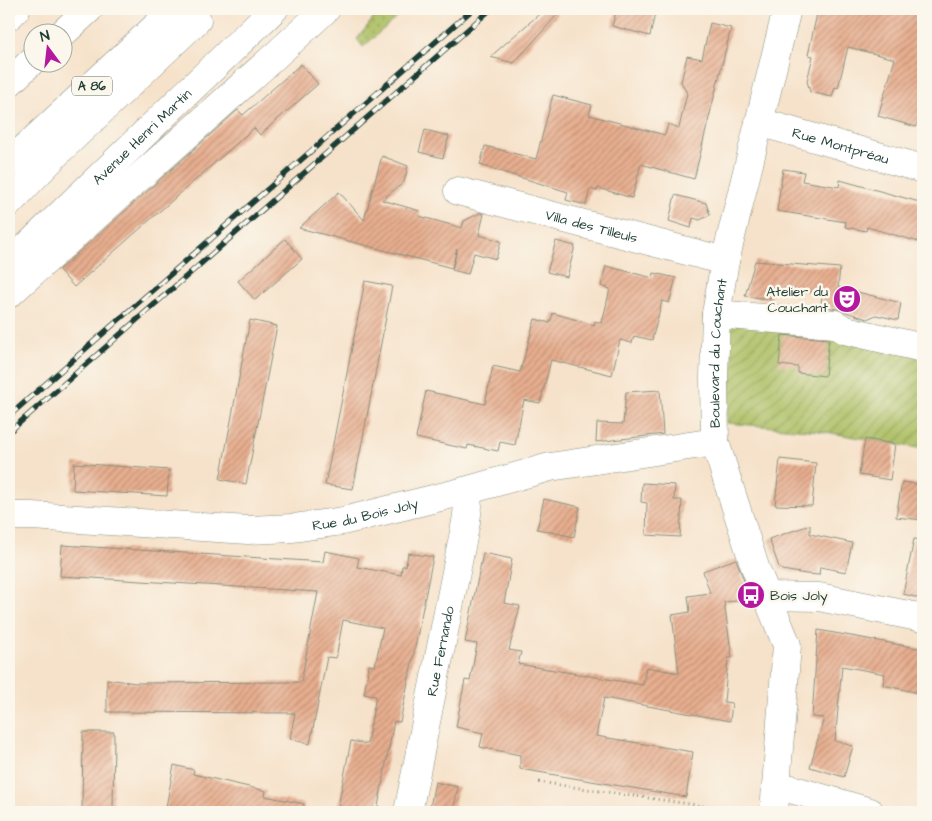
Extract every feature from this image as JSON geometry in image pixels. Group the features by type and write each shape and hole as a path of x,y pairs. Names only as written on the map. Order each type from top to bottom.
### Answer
{"main road":[{"path":"9,16 16,9"},
{"path":"72,25 89,9"},
{"name":"Avenue Henri Martin","path":"9,264 274,9"},
{"path":"9,294 99,212 225,103 326,9"},
{"name":"Boulevard du Couchant","path":"774,812 787,645 755,567 715,442 716,314 725,261 788,9"},
{"path":"9,204 186,14"},
{"name":"A 86","path":"9,163 186,14"},
{"path":"9,64 22,60"},
{"path":"9,83 22,71"},
{"name":"Rue Montpréau","path":"759,122 923,168"},
{"name":"Villa des Tilleuls","path":"458,191 725,261"},
{"path":"716,314 835,324 845,330 923,348"},
{"name":"Rue du Bois Joly","path":"9,516 248,530 293,528 343,521 465,491 550,467 715,442"},
{"name":"Rue Fernando","path":"408,812 466,522 468,506 465,491"},
{"path":"767,596 798,595 923,618"},
{"path":"777,785 870,812"}],"path":[{"path":"539,782 744,812"}],"green space":[{"path":"381,9 406,9 363,47 357,39"},
{"path":"728,323 834,331 923,352 923,449 820,431 727,423"}],"building":[{"path":"545,9 553,9 558,14 514,63 490,57"},
{"path":"617,9 656,9 650,36 612,26"},
{"path":"818,9 923,9 923,100 916,127 878,116 895,59 848,47 838,88 835,87 832,97 810,92 807,81 813,56 808,55"},
{"path":"710,23 731,28 694,179 641,164 632,198 598,188 597,191 590,189 586,205 566,200 568,192 480,165 485,146 536,159 553,95 592,105 589,115 665,135 668,124 679,128 687,93 681,82 687,56 702,59"},
{"path":"301,64 318,84 260,135 254,128 74,287 59,270 238,110 243,115"},
{"path":"425,130 449,136 443,158 419,152"},
{"path":"382,156 408,166 404,182 382,200 420,211 419,216 462,228 464,221 480,213 484,214 479,235 501,241 496,259 474,253 468,274 452,270 457,249 452,268 299,228 339,192 364,220"},
{"path":"783,169 804,172 802,181 839,187 840,180 923,203 923,224 919,242 867,227 866,231 845,227 846,222 777,211"},
{"path":"675,195 706,203 710,215 700,220 693,218 691,228 669,221"},
{"path":"285,239 302,259 255,300 238,281"},
{"path":"556,241 575,246 567,277 547,272"},
{"path":"755,261 840,268 838,287 901,303 898,320 876,315 867,319 821,306 822,293 774,288 770,299 745,296"},
{"path":"606,266 653,278 654,273 676,278 669,303 662,301 652,340 634,336 632,343 620,340 612,375 551,360 540,403 524,400 515,445 500,442 498,451 468,445 467,449 416,438 426,391 485,404 493,366 520,372 535,319 550,323 553,313 594,325 595,321 602,323 610,289 601,286"},
{"path":"365,281 392,286 353,489 325,485"},
{"path":"250,320 277,326 246,484 220,479"},
{"path":"782,335 829,339 825,376 798,373 798,367 779,365"},
{"path":"660,390 663,434 596,442 597,423 623,424 626,392"},
{"path":"865,439 895,444 890,480 859,475"},
{"path":"780,459 816,463 812,506 775,505"},
{"path":"74,463 169,470 167,496 73,490"},
{"path":"902,482 923,485 923,520 896,517"},
{"path":"642,483 675,485 674,500 682,500 680,537 646,535 647,503 641,502"},
{"path":"544,499 580,507 574,537 537,529"},
{"path":"810,525 810,534 852,543 846,572 820,567 819,575 782,570 779,567 769,539"},
{"path":"914,539 923,540 923,599 903,594"},
{"path":"62,545 323,562 325,551 359,558 357,567 401,575 402,566 406,566 408,553 433,557 400,722 394,721 377,812 337,812 351,741 367,744 376,696 364,694 369,665 375,666 383,628 343,620 336,658 327,657 310,744 290,739 295,713 107,712 107,679 136,683 301,682 318,592 60,576"},
{"path":"483,553 512,559 504,603 520,606 509,650 521,652 518,664 643,685 646,667 679,673 672,615 690,612 688,596 710,593 703,571 736,559 751,600 724,602 732,658 728,658 724,702 732,703 730,721 604,698 596,736 693,752 686,797 520,769 520,755 480,747 483,733 456,727 465,680 470,681 477,644 465,642"},
{"path":"818,630 923,649 923,694 883,685 885,674 842,666 835,741 853,746 844,777 810,767 824,718 812,717"},
{"path":"83,732 114,732 113,812 82,812"},
{"path":"174,765 194,770 193,774 266,791 265,796 304,804 303,812 165,812"},
{"path":"435,782 458,787 453,812 429,812"}],"railway":[{"path":"9,416 473,9"},
{"path":"9,432 491,9"}],"place":[{"name":"Atelier du Couchant","path":"847,299"},
{"name":"Bois Joly","path":"751,595"}]}
